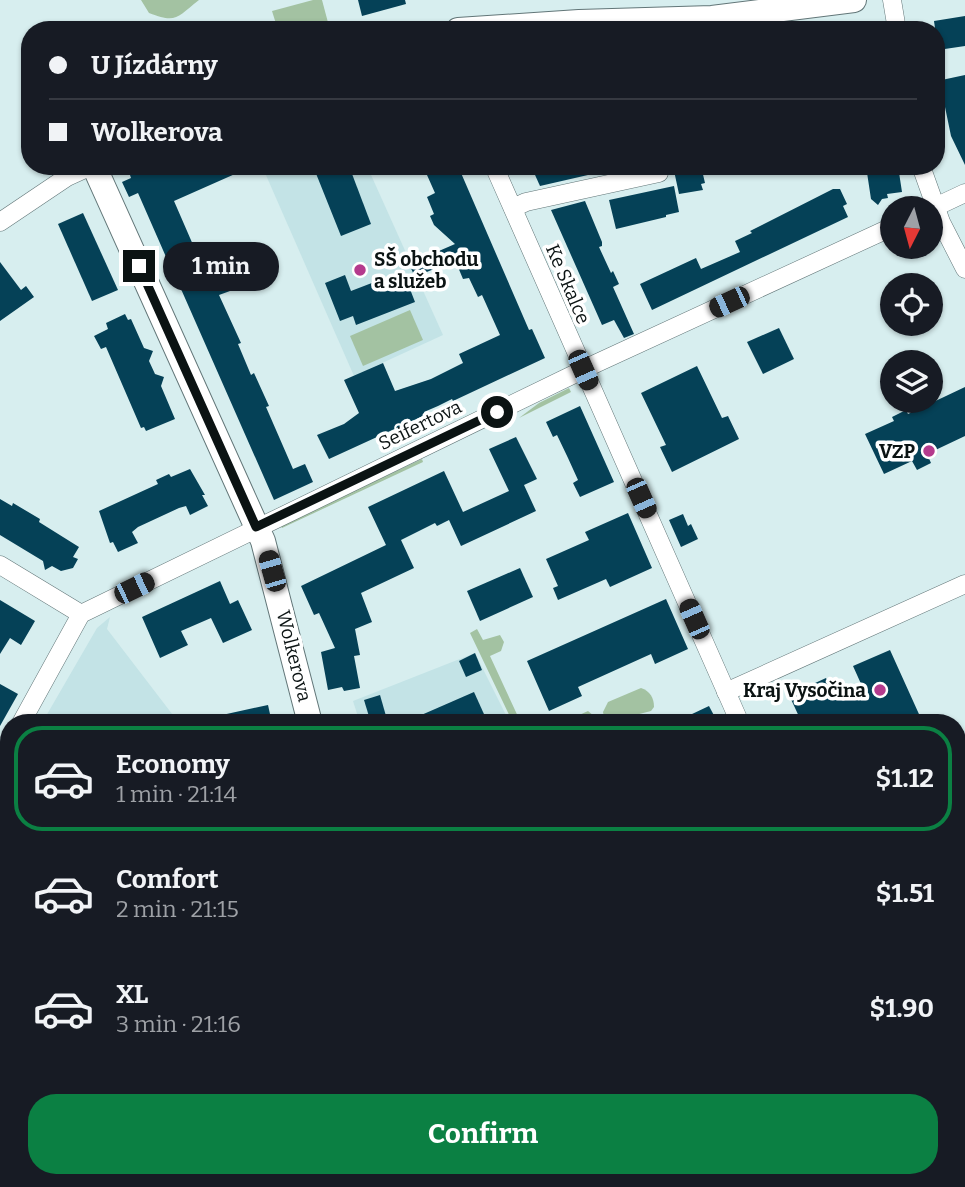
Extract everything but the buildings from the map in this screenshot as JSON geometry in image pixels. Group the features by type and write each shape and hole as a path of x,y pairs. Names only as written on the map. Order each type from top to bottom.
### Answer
{"street":[{"path":"612,21 712,18 854,0"},
{"path":"892,0 896,21"},
{"path":"0,222 72,175"},
{"name":"Wolkerova","path":"96,175 264,541 308,714"},
{"name":"Ke Skalce","path":"498,175 736,714"},
{"path":"513,208 526,202 650,175"},
{"path":"924,175 930,196"},
{"path":"943,203 965,193"},
{"path":"943,227 965,270"},
{"name":"Seifertova","path":"81,614 583,370 880,233"},
{"path":"0,565 81,614 26,714"},
{"path":"726,692 965,584"}],"shaded area":[{"name":"SŠ obchodu a služeb","path":"266,175 371,175 443,335 354,376"},
{"path":"110,617 107,629 172,714 47,714 97,628"},
{"path":"475,653 506,714 357,714 353,701"}],"green space":[{"path":"141,0 199,0 176,17 166,18 149,13"},
{"path":"322,0 328,21 275,21 272,11"},
{"path":"410,310 423,340 363,366 350,336"},
{"path":"569,388 571,392 519,418 539,403"},
{"path":"422,459 423,462 282,528 280,525"},
{"path":"477,629 483,640 500,635 504,642 501,651 490,656 517,714 509,714 470,633"},
{"path":"641,688 652,698 654,707 651,711 639,714 603,714 608,702"}],"place":[{"name":"SŠ obchodu a služeb","path":"360,270"},
{"name":"VZP","path":"929,451"},
{"name":"Kraj Vysočina","path":"880,690"}],"route":[{"path":"139,266 256,527 497,412"}]}
